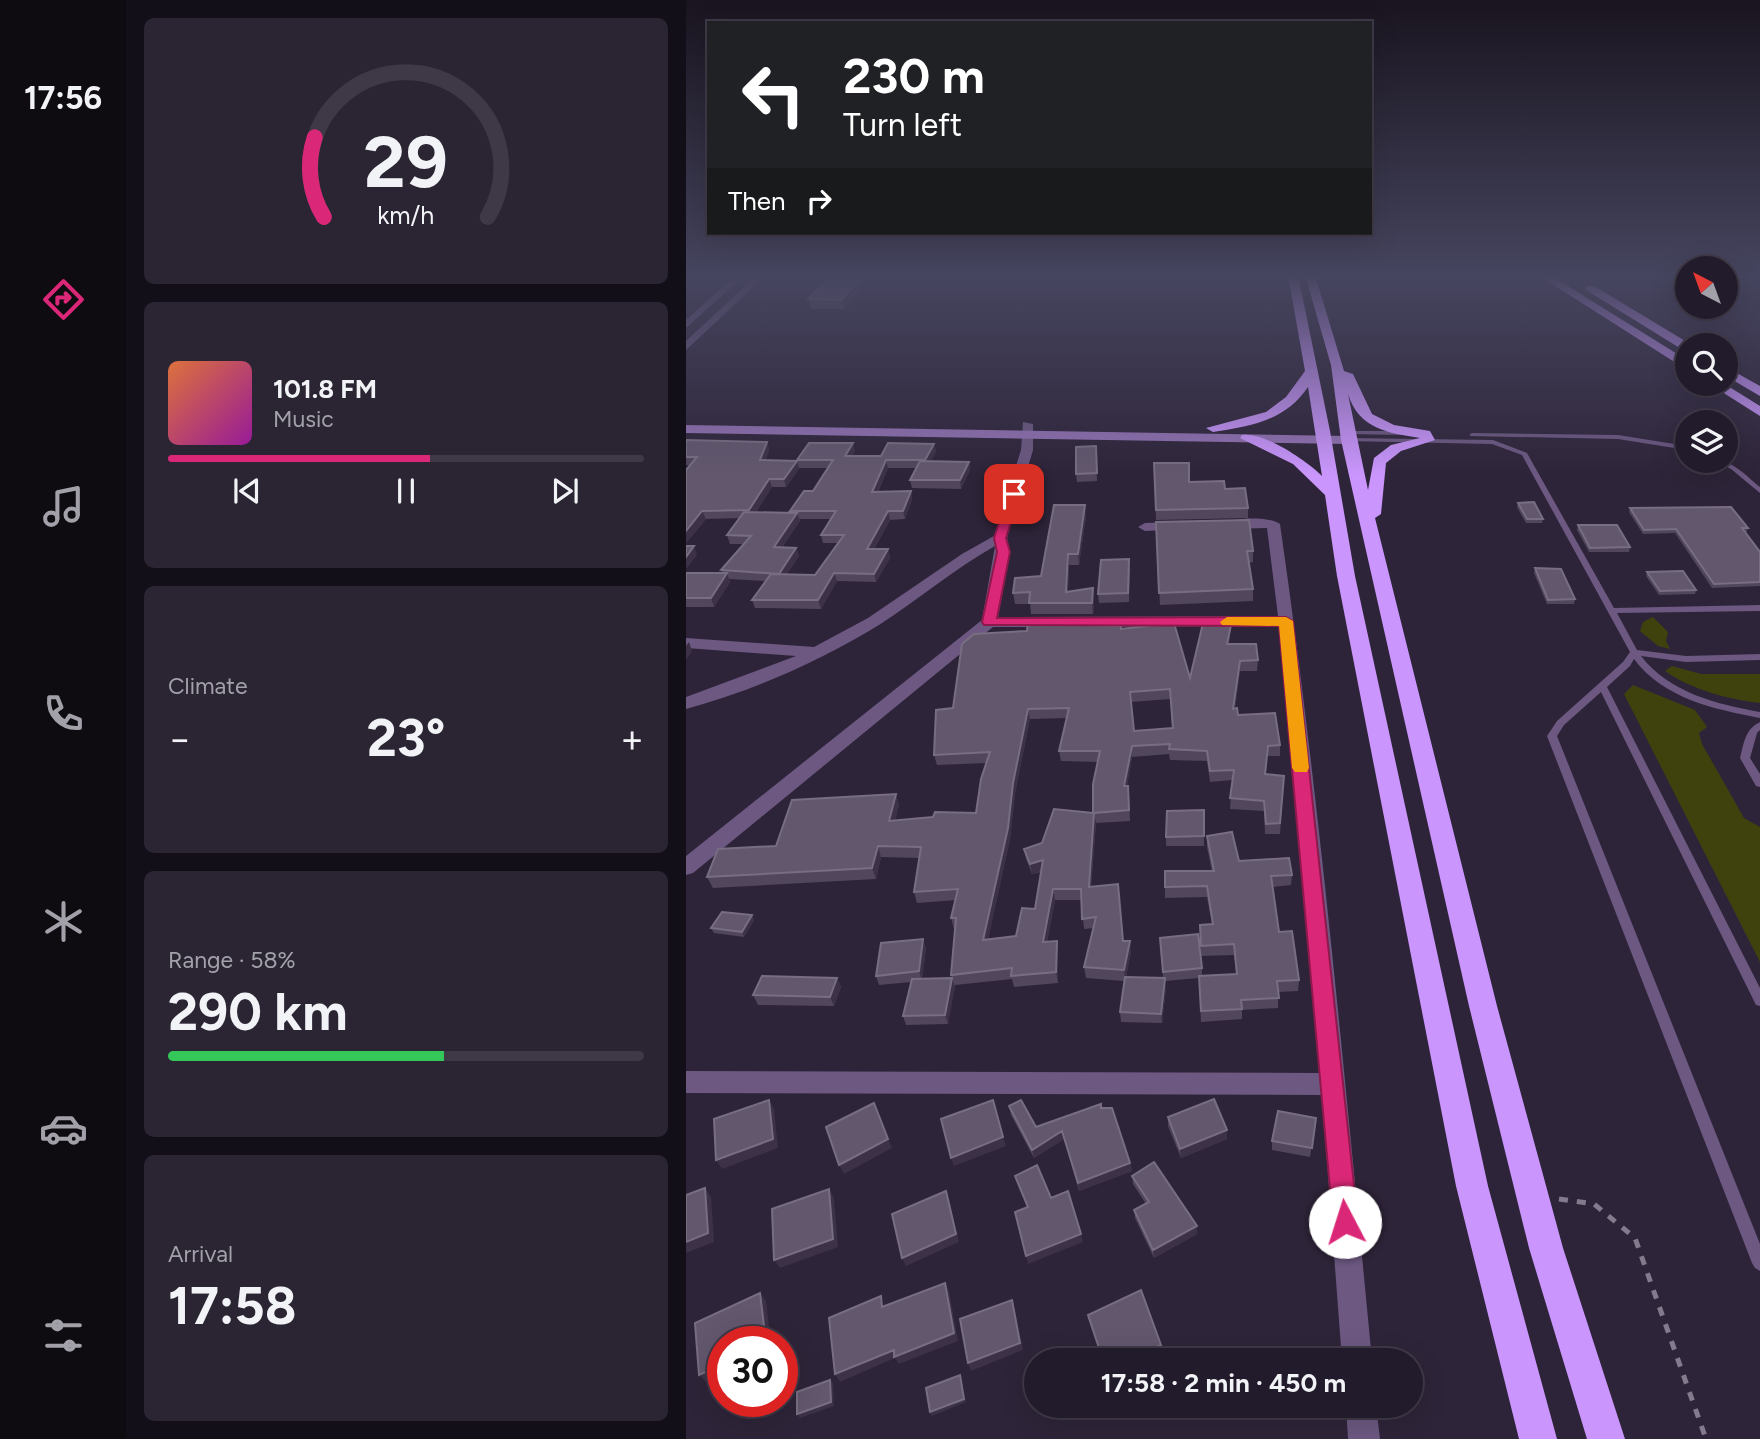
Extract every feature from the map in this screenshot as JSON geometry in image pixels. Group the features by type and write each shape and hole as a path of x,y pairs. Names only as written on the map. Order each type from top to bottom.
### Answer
{"highway":[{"path":"1305,342 1310,373 1371,526 1483,1006 1532,1195 1605,1439"},
{"path":"1330,342 1337,365 1332,494 1346,576 1472,1186 1538,1439"},
{"path":"1649,342 1675,358"},
{"path":"1337,365 1349,377 1360,409 1367,417 1393,429 1427,437"},
{"path":"1213,428 1250,422 1282,410 1295,400 1310,373"},
{"path":"1738,378 1760,392"},
{"path":"1735,396 1760,412"},
{"path":"1371,526 1379,461 1396,448 1427,437"},
{"path":"1247,438 1298,461 1324,482 1332,494"}],"street":[{"path":"686,418 1247,438 1336,435"},
{"path":"686,429 1213,428 1336,435"},
{"path":"989,622 1003,552 1000,538 1027,450 1027,430"},
{"path":"1145,527 1273,524 1286,621 1333,1084 1356,1348"},
{"path":"686,703 820,652 876,619 968,554 1000,538"},
{"path":"686,867 989,622 1286,621"},
{"path":"686,643 820,652"},
{"path":"686,1082 1333,1084"},
{"path":"1362,1418 1364,1439"}],"lane":[{"path":"1336,435 1618,437 1675,446"},
{"path":"1427,437 1493,442 1525,454 1645,670 1667,687 1698,700 1760,715"},
{"path":"1738,472 1760,491"},
{"path":"1611,611 1760,608"},
{"path":"1634,652 1686,659 1760,657"},
{"path":"1634,652 1627,664 1560,723 1552,736 1760,1263"},
{"path":"1602,686 1760,1000"},
{"path":"1760,725 1752,732 1745,758 1760,783"}],"path":[{"path":"1532,1195 1594,1203 1635,1238 1706,1439"}],"shaded area":[{"path":"1653,617 1668,632 1666,641 1670,649 1658,646 1640,631 1643,622"},
{"path":"1672,666 1701,674 1760,674 1760,703 1698,688 1665,671"},
{"path":"1633,685 1695,710 1707,727 1699,733 1702,744 1744,818 1760,827 1760,962 1624,694"}],"building":[{"path":"686,440 767,442 760,460 797,461 784,479 769,479 749,510 702,511 686,531 686,470 697,457 686,457"},
{"path":"809,443 853,443 845,456 881,456 888,443 934,444 925,460 886,460 872,492 911,491 903,511 888,511 867,549 888,549 874,574 834,573 818,600 752,600 771,574 815,575 844,535 821,535 836,511 790,511 804,491 813,491 833,460 797,460"},
{"path":"1096,446 1097,473 1076,474 1076,447"},
{"path":"920,461 969,462 960,480 910,480"},
{"path":"1154,463 1189,463 1189,482 1224,481 1225,489 1245,488 1248,508 1156,510"},
{"path":"1534,502 1543,519 1527,519 1518,503"},
{"path":"1054,505 1085,505 1078,554 1068,554 1066,592 1093,588 1092,603 1029,603 1030,592 1013,593 1015,578 1041,576"},
{"path":"1731,507 1748,528 1742,528 1760,552 1760,582 1714,584 1676,529 1644,530 1630,508"},
{"path":"744,512 797,513 774,547 796,548 779,574 721,570 751,536 727,535"},
{"path":"1249,520 1253,551 1247,551 1253,589 1159,593 1156,522"},
{"path":"1578,525 1617,525 1630,547 1590,548"},
{"path":"686,546 694,546 686,557"},
{"path":"1129,559 1128,593 1098,594 1101,560"},
{"path":"1535,568 1561,569 1575,599 1548,600"},
{"path":"1683,571 1696,590 1660,591 1647,572"},
{"path":"686,573 727,573 711,598 686,598"},
{"path":"1028,619 1090,619 1090,625 1121,626 1121,629 1174,623 1190,678 1203,623 1231,625 1227,644 1256,644 1258,660 1240,661 1233,709 1237,708 1238,715 1275,713 1280,745 1268,746 1265,774 1284,776 1280,823 1266,824 1264,801 1230,798 1234,770 1210,771 1207,751 1169,749 1170,744 1132,746 1124,786 1128,786 1129,810 1094,813 1089,887 1118,884 1123,941 1130,941 1124,970 1084,967 1096,917 1082,919 1081,889 1053,889 1043,942 1057,941 1056,972 1011,976 1012,968 951,975 956,918 951,918 958,889 914,892 921,847 878,846 872,868 707,877 718,849 776,846 792,800 896,794 889,821 933,817 935,812 976,813 981,779 990,752 934,755 936,710 953,708 962,644 974,634 1027,631","holes":["1170,689 1173,728 1134,731 1130,692","1069,708 1059,751 1100,751 1093,784 1093,813 1054,809 1042,843 1024,849 1030,864 1043,860 1035,909 1022,908 1016,936 983,940 1008,828 1013,783 1028,709"]},
{"path":"1204,810 1204,836 1166,837 1167,811"},
{"path":"1232,832 1239,861 1289,858 1292,875 1271,876 1279,932 1292,931 1299,980 1277,981 1279,998 1241,1000 1242,1009 1201,1011 1199,976 1237,974 1234,944 1201,946 1200,925 1213,924 1207,886 1165,887 1165,871 1214,871 1207,836"},
{"path":"722,912 752,915 742,932 711,928"},
{"path":"1198,934 1202,968 1163,972 1160,938"},
{"path":"923,939 919,971 876,976 881,943"},
{"path":"762,976 837,978 830,997 753,995"},
{"path":"1125,977 1165,978 1161,1014 1120,1012"},
{"path":"952,978 945,1015 903,1016 912,979"},
{"path":"1214,1099 1227,1130 1180,1149 1168,1117"},
{"path":"769,1100 773,1139 716,1160 714,1119"},
{"path":"993,1100 1003,1137 951,1158 941,1119"},
{"path":"1021,1100 1036,1127 1101,1104 1101,1108 1112,1108 1130,1163 1078,1183 1062,1131 1032,1150 1009,1106"},
{"path":"874,1103 888,1139 839,1165 826,1127"},
{"path":"1278,1111 1316,1118 1312,1148 1272,1141"},
{"path":"1154,1162 1197,1226 1153,1250 1134,1210 1149,1202 1132,1176"},
{"path":"1037,1165 1051,1198 1068,1191 1081,1234 1026,1256 1015,1212 1028,1207 1015,1176"},
{"path":"705,1188 708,1233 686,1242 686,1195"},
{"path":"829,1189 833,1239 774,1260 772,1209"},
{"path":"946,1191 956,1234 902,1258 892,1214"},
{"path":"945,1283 954,1333 894,1357 894,1350 835,1374 829,1318 881,1296 882,1307"},
{"path":"1141,1290 1161,1345 1155,1348 1099,1348 1088,1315"},
{"path":"760,1293 764,1326 707,1326 707,1371 699,1375 695,1323"},
{"path":"1012,1300 1020,1343 968,1363 960,1319"},
{"path":"960,1375 964,1399 930,1412 926,1388"},
{"path":"830,1380 831,1402 798,1414 798,1392"}],"slow traffic":[{"path":"1227,622 1286,621 1301,768"}],"route":[{"path":"1014,494 1000,538 1003,552 989,622 1286,621 1345,1222"}]}
